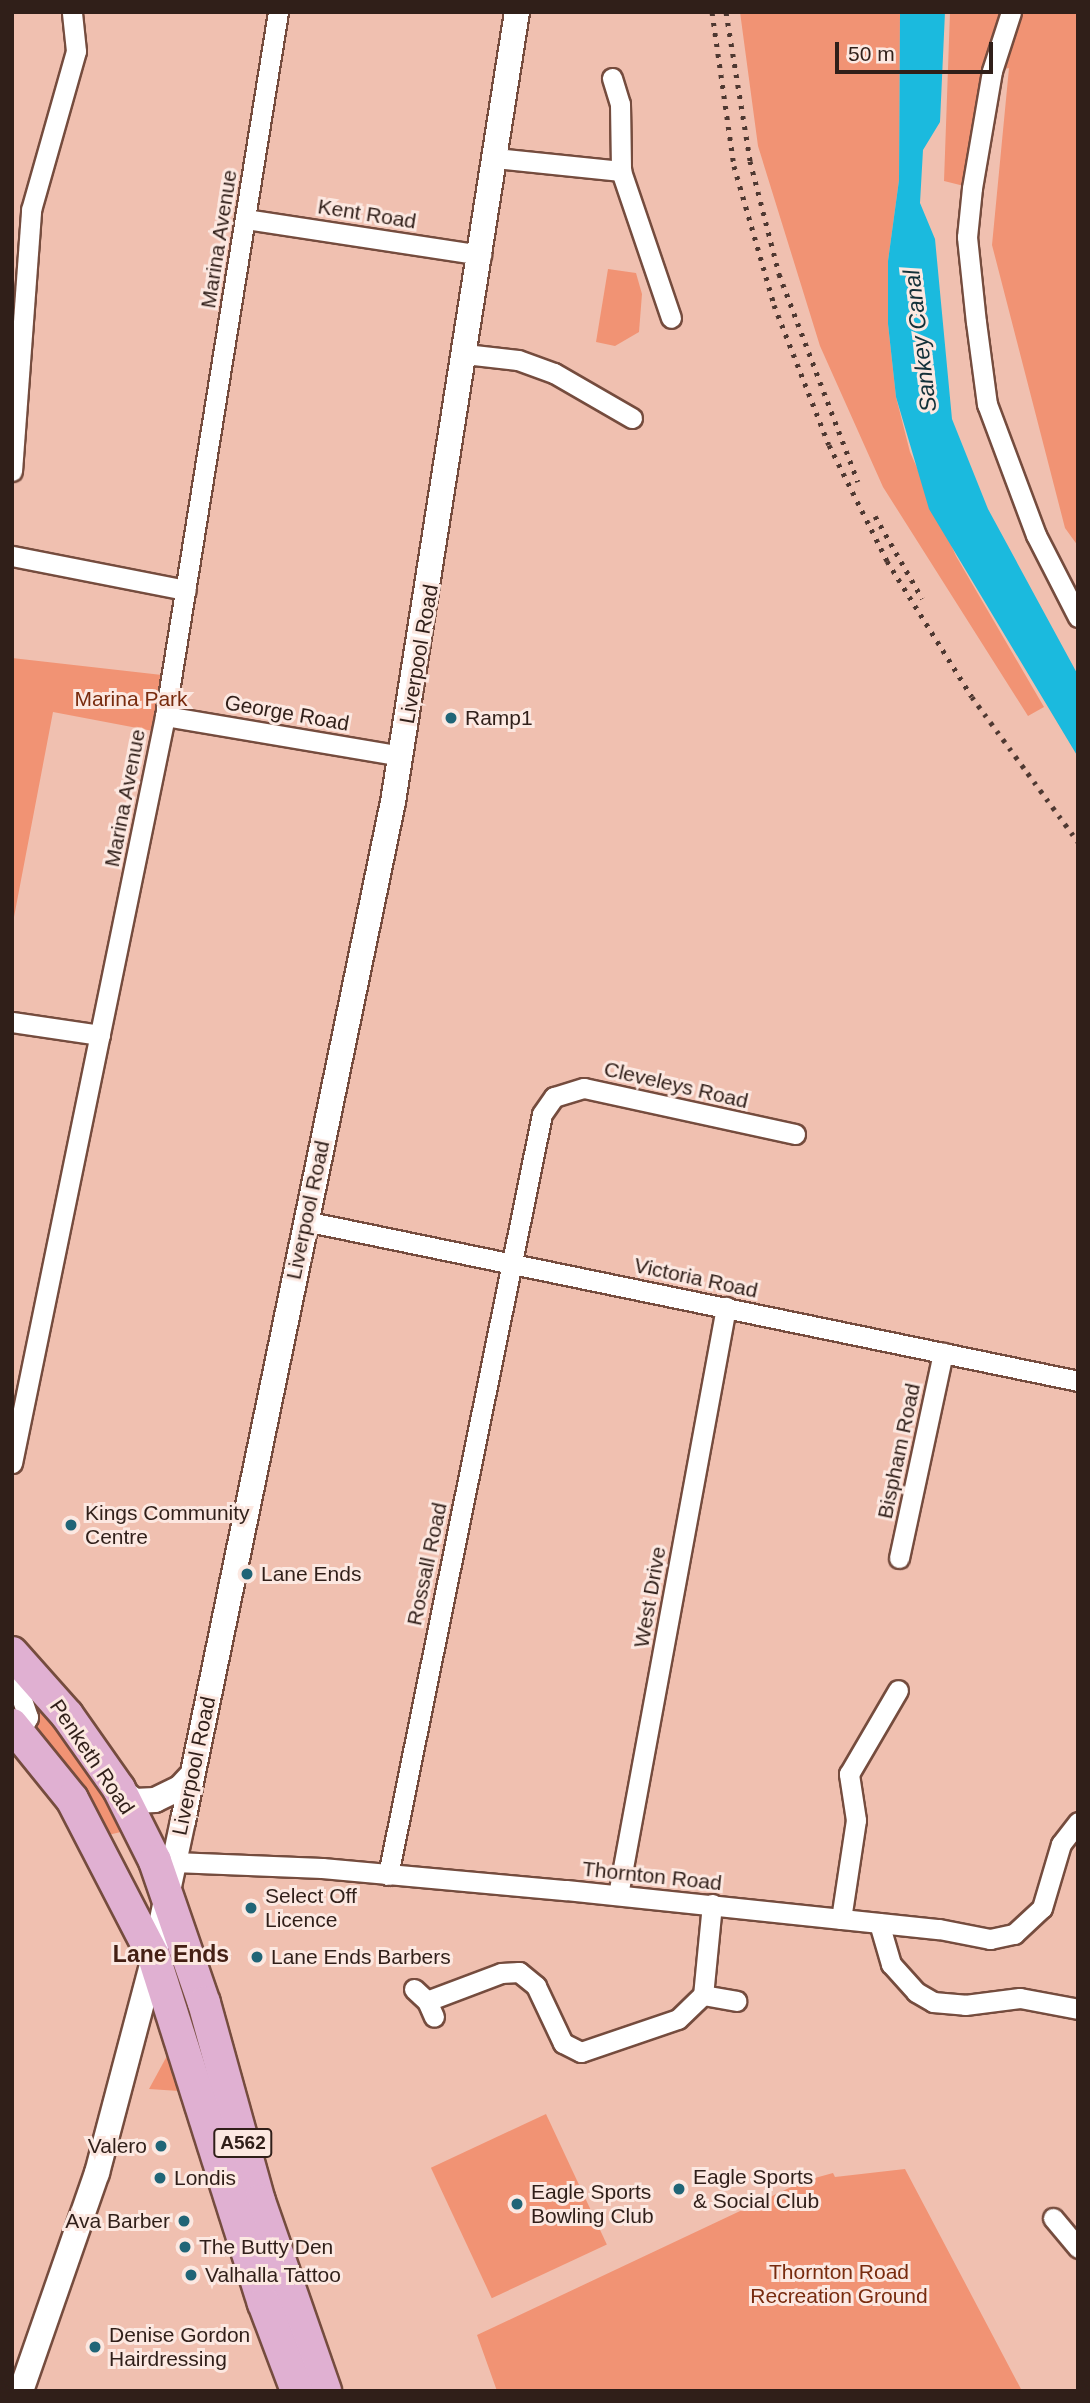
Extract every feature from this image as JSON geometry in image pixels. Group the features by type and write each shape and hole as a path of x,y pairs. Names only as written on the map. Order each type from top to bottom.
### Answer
{"main road":[{"name":"Penketh Road","path":"12,1653 67,1716 119,1789 171,1877 243,2191 297,2391"},
{"name":"Penketh Road","path":"15,1734 78,1810 154,1957 243,2191 325,2391"}],"street":[{"path":"12,471 32,210 76,51 72,12"},
{"name":"Marina Avenue","path":"12,1463 19,1398 100,1035 165,716 278,12"},
{"name":"Liverpool Road","path":"21,2391 83,2217 154,1957 171,1877 401,756 466,354 517,12"},
{"path":"1011,12 992,71 967,237 987,404 1036,536 1078,617"},
{"path":"612,78 620,104 621,172 671,318"},
{"path":"495,158 621,172"},
{"name":"Kent Road","path":"246,219 481,255"},
{"path":"466,354 518,360 554,373 632,418"},
{"path":"12,556 186,590"},
{"name":"George Road","path":"165,716 401,756"},
{"path":"12,1022 100,1035"},
{"name":"Cleveleys Road","path":"513,1264 542,1114 564,1091 584,1088 795,1134"},
{"name":"Victoria Road","path":"305,1221 1078,1381"},
{"name":"Rossall Road","path":"388,1875 513,1264"},
{"name":"West Drive","path":"618,1895 726,1307"},
{"name":"Bispham Road","path":"899,1558 943,1353"},
{"path":"12,1671 27,1709 15,1734"},
{"path":"841,1919 856,1820 849,1774 898,1690"},
{"path":"119,1789 135,1801 155,1800 180,1788 191,1776"},
{"name":"Thornton Road","path":"171,1877 388,1875 712,1905 879,1923 977,1938 1014,1934 1042,1908 1060,1844 1078,1822"},
{"path":"425,2003 500,1973 519,1972 536,1986 563,2042 581,2052 678,2019 703,1996 712,1905"},
{"path":"879,1923 891,1964 916,1992 933,2002 965,2006 1020,1998 1078,2009"},
{"path":"703,1996 736,2001"},
{"path":"1049,2213 1078,2248"}],"green space":[{"path":"740,12 900,12 899,180 888,261 888,324 896,397 910,452 956,556 1044,707 1028,716 883,487 820,346 758,146"},
{"path":"950,12 1078,12 1078,546 1065,528 992,245 1009,68 992,72 972,188 944,181"},
{"path":"608,269 636,273 642,294 639,332 615,346 596,342"},
{"name":"Marina Park","path":"12,658 162,675 153,731 53,712 14,917"},
{"path":"43,1710 105,1794 125,1831 108,1835 36,1731 35,1713"},
{"path":"168,2054 179,2091 149,2089"},
{"name":"Eagle Sports Bowling Club","path":"546,2114 607,2245 492,2298 431,2168"},
{"name":"Thornton Road Recreation Ground","path":"905,2169 1022,2391 497,2391 477,2335 804,2181 833,2173 835,2177"}],"water":[{"name":"Sankey Canal","path":"900,12 945,12 940,122 923,150 920,203 935,239 952,419 988,509 1078,675 1078,757 929,509 896,397 888,324 888,261 899,180"}],"railway":[{"path":"712,12 734,166 774,305 829,445 887,561 972,697 1078,842"},
{"path":"726,12 750,161 779,274 858,482"},
{"path":"875,516 922,598"}],"place":[{"name":"Ramp1","path":"451,718"},
{"name":"Kings Community Centre","path":"71,1525"},
{"name":"Lane Ends","path":"247,1574"},
{"name":"Select Off Licence","path":"251,1908"},
{"name":"Lane Ends Barbers","path":"257,1957"},
{"name":"Valero","path":"161,2146"},
{"name":"Londis","path":"160,2178"},
{"name":"Eagle Sports & Social Club","path":"679,2189"},
{"name":"Eagle Sports Bowling Club","path":"517,2204"},
{"name":"Ava Barber","path":"184,2221"},
{"name":"The Butty Den","path":"185,2247"},
{"name":"Valhalla Tattoo","path":"191,2275"},
{"name":"Denise Gordon Hairdressing","path":"95,2347"}],"district":[{"name":"Lane Ends","path":"171,1954"}]}
